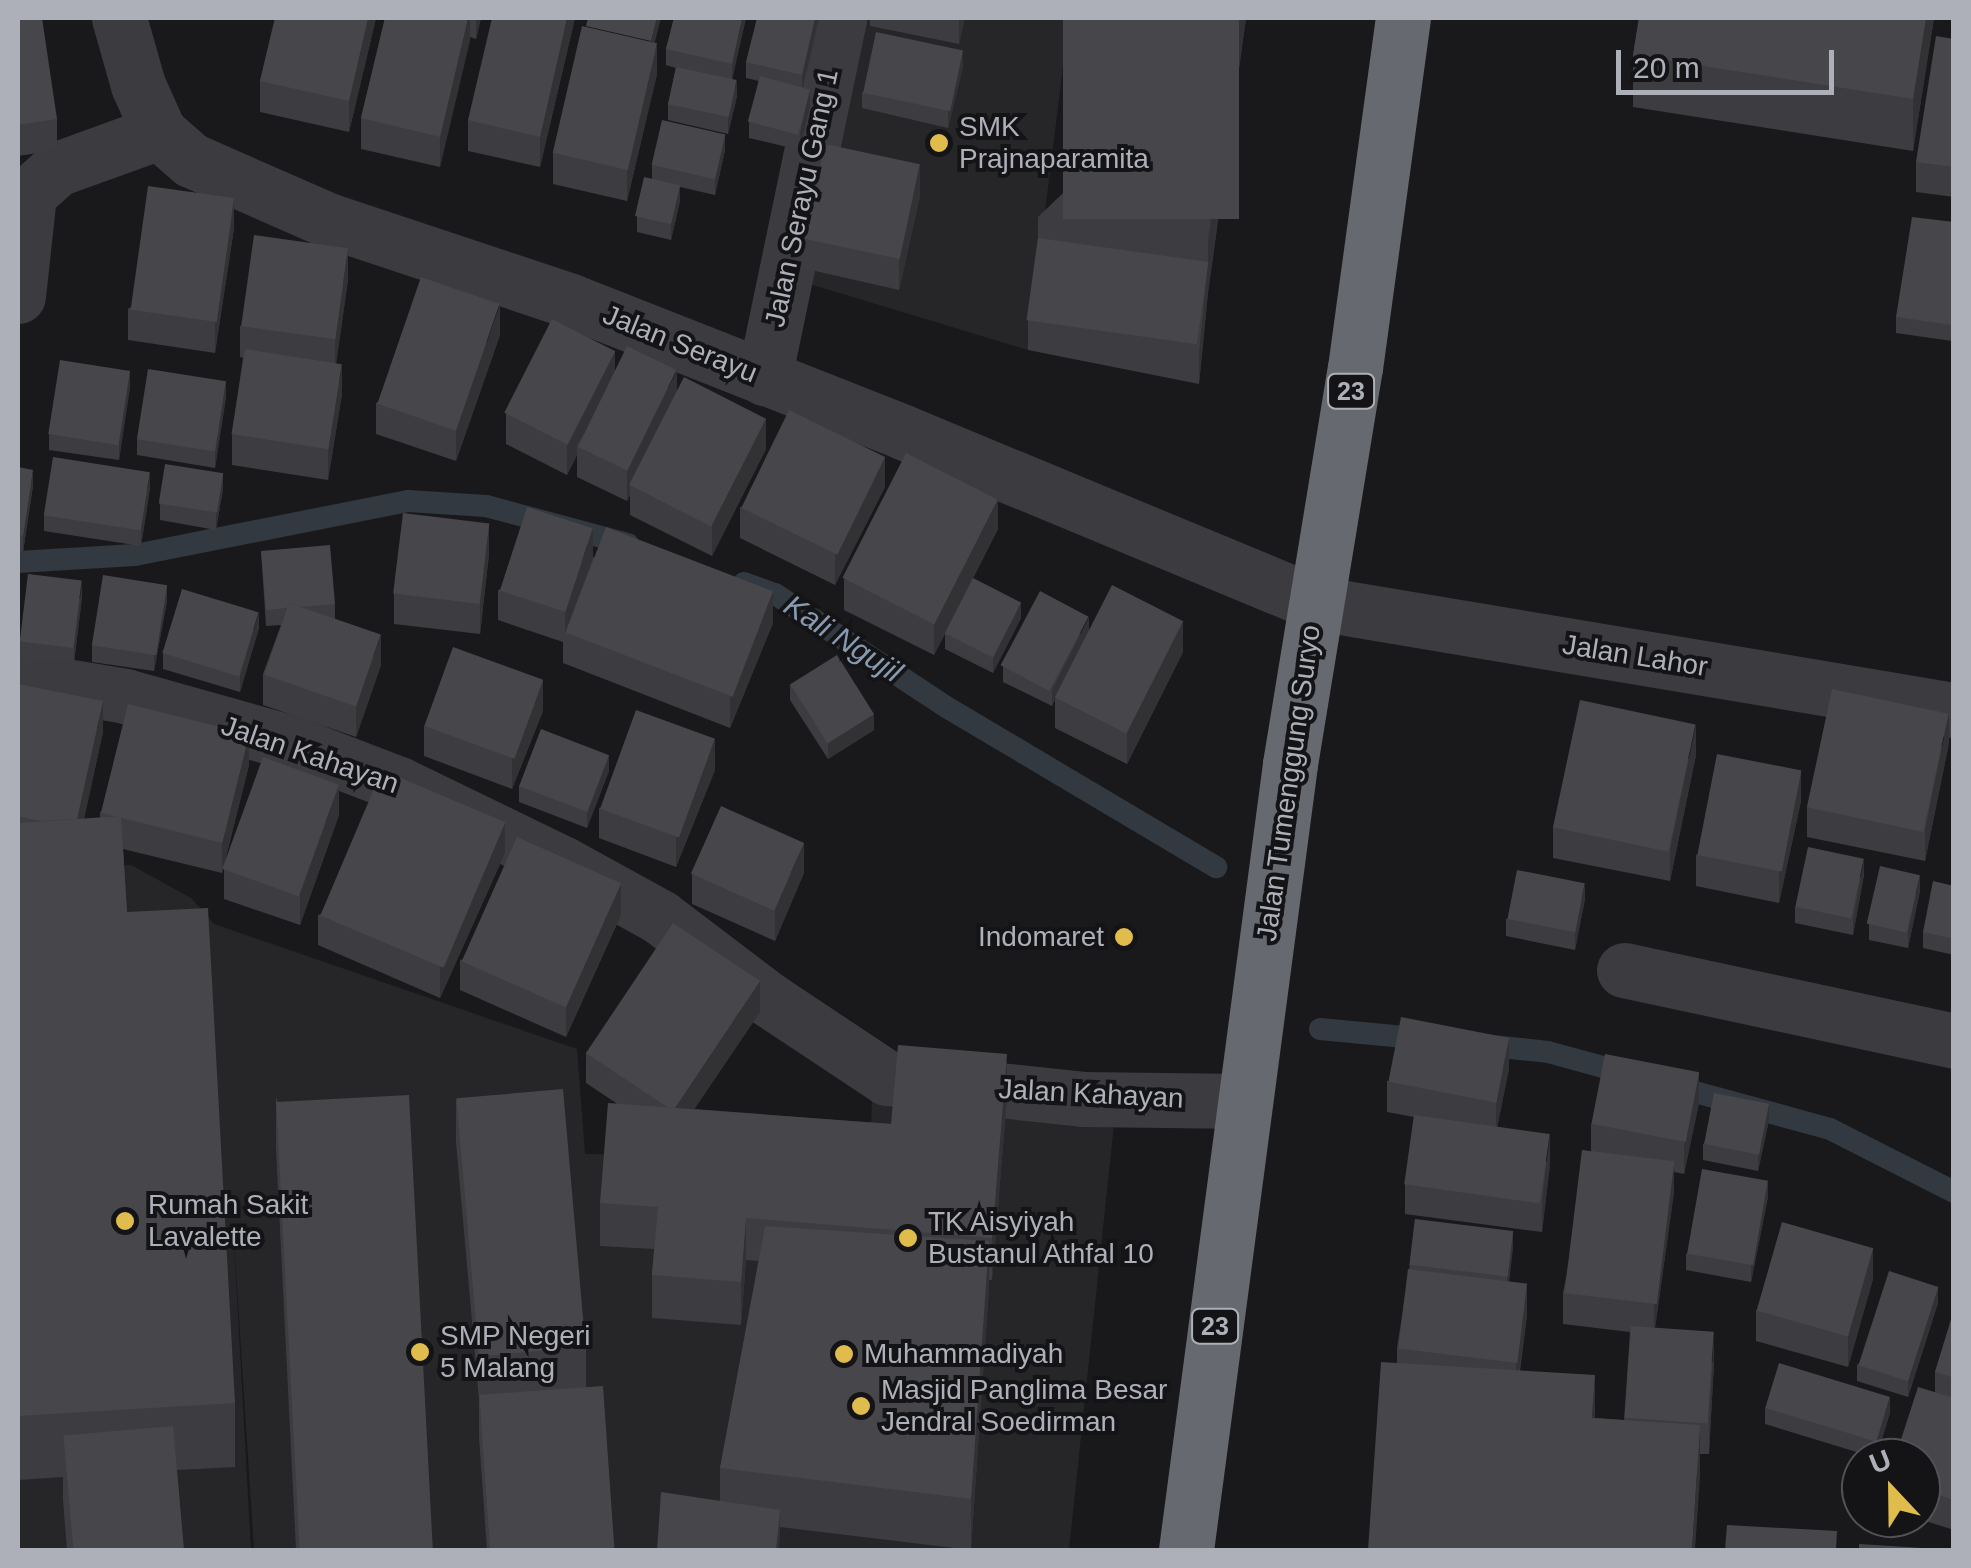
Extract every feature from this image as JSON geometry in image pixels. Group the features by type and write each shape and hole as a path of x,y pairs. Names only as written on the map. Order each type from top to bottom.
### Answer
{"highway":[{"name":"Jalan Tumenggung Suryo","path":"1186,1550 1244,1100 1404,18"}],"street":[{"name":"Jalan Serayu","path":"119,18 138,84 159,132 191,160 328,220 570,301 1034,484 1316,603"},
{"name":"Jalan Serayu Gang 1","path":"764,378 839,18"},
{"path":"18,296 29,194 57,170 159,132"},
{"name":"Jalan Lahor","path":"1316,603 1954,710"},
{"name":"Jalan Kahayan","path":"18,678 125,696 292,744 399,784 564,864 660,918 768,1000 887,1078 1082,1099 1244,1100"},
{"path":"1624,970 1954,1041"}],"shaded area":[{"name":"SMK Prajnaparamita","path":"843,18 1069,18 1028,350 803,282"},
{"path":"131,865 191,898 214,924 577,1049 585,1154 870,1158 872,1097 1115,1115 1069,1550 254,1550 233,1225 251,1550 18,1550 18,869"}],"building":[{"path":"18,18 42,18 57,119 18,125"},
{"path":"275,18 368,18 349,101 260,81"},
{"path":"385,18 468,18 440,137 361,118"},
{"path":"492,18 567,18 540,137 468,120"},
{"path":"588,18 657,18 651,41 586,26"},
{"path":"674,18 742,18 732,64 666,49"},
{"path":"757,18 815,18 802,75 746,62"},
{"path":"1063,18 1239,18 1239,219 1063,219"},
{"path":"1639,18 1926,18 1913,99 1633,55"},
{"path":"582,26 657,43 628,170 553,153"},
{"path":"876,32 963,51 950,111 863,93"},
{"path":"1936,36 1954,39 1954,167 1916,162"},
{"path":"676,67 737,80 729,117 668,104"},
{"path":"760,76 810,89 798,135 748,121"},
{"path":"662,120 725,135 715,179 652,165"},
{"path":"825,144 920,164 900,259 805,239"},
{"path":"644,177 680,185 671,224 635,216"},
{"path":"148,186 234,198 217,322 131,310"},
{"path":"1912,217 1954,222 1952,325 1896,317"},
{"path":"254,235 348,248 335,339 241,326"},
{"path":"1038,238 1208,262 1197,344 1026,320"},
{"path":"421,277 499,304 456,431 377,404"},
{"path":"552,319 615,351 568,445 504,413"},
{"path":"627,346 676,370 627,471 578,447"},
{"path":"245,349 342,364 328,449 232,434"},
{"path":"60,360 130,371 118,445 48,434"},
{"path":"148,369 226,381 215,451 137,439"},
{"path":"684,377 766,419 711,527 629,485"},
{"path":"789,410 885,457 837,555 741,508"},
{"path":"906,453 998,500 934,625 842,578"},
{"path":"53,457 150,472 141,531 44,515"},
{"path":"165,464 223,473 217,513 159,504"},
{"path":"18,467 33,470 23,536 18,535"},
{"path":"527,507 593,528 565,612 500,591"},
{"path":"403,513 489,524 479,604 393,593"},
{"path":"606,527 773,591 733,697 566,632"},
{"path":"330,545 335,604 301,607 289,603 287,608 266,610 261,551"},
{"path":"28,574 82,581 73,648 20,641"},
{"path":"103,575 167,585 156,655 92,645"},
{"path":"973,578 1021,603 993,658 945,633"},
{"path":"1112,585 1183,621 1126,734 1055,697"},
{"path":"182,589 259,612 239,676 162,653"},
{"path":"1040,591 1089,617 1049,691 1001,665"},
{"path":"289,603 381,635 356,706 264,675"},
{"path":"453,647 543,680 514,759 424,726"},
{"path":"837,655 874,714 827,744 790,684"},
{"path":"18,684 103,701 77,819 39,821 18,816"},
{"path":"1832,689 1948,714 1923,832 1807,807"},
{"path":"1580,700 1695,725 1668,852 1553,827"},
{"path":"128,704 249,734 222,843 101,813"},
{"path":"636,710 715,739 679,837 600,809"},
{"path":"541,729 609,755 587,812 519,786"},
{"path":"1717,754 1801,770 1782,872 1697,855"},
{"path":"263,757 339,785 298,897 222,869"},
{"path":"382,770 505,822 444,968 320,915"},
{"path":"721,806 804,843 774,911 691,874"},
{"name":"Rumah Sakit Lavalette","path":"121,816 127,912 208,908 235,1403 18,1416 18,823"},
{"path":"517,837 621,883 566,1008 462,961"},
{"path":"1808,847 1864,859 1851,919 1795,907"},
{"path":"1880,866 1920,875 1907,933 1867,923"},
{"path":"1517,870 1585,883 1575,932 1507,919"},
{"path":"1933,881 1954,886 1954,939 1923,932"},
{"path":"673,923 760,981 675,1108 667,1107 586,1053"},
{"path":"1401,1017 1509,1038 1496,1103 1388,1082"},
{"path":"898,1045 1007,1054 992,1238 746,1218 741,1282 652,1275 658,1207 600,1203 608,1103 891,1124"},
{"path":"1605,1054 1699,1072 1686,1142 1591,1124"},
{"path":"563,1089 586,1347 479,1356 456,1098"},
{"path":"1714,1093 1769,1104 1759,1155 1704,1144"},
{"path":"409,1095 433,1550 300,1550 276,1102"},
{"path":"1414,1115 1550,1134 1540,1203 1404,1184"},
{"path":"1582,1150 1674,1161 1657,1304 1564,1293"},
{"path":"1702,1169 1768,1181 1753,1265 1687,1254"},
{"path":"1415,1219 1513,1231 1508,1277 1409,1265"},
{"path":"1782,1222 1873,1248 1848,1337 1757,1310"},
{"name":"Masjid Panglima Besar Jendral Soedirman","path":"765,1226 989,1241 971,1499 720,1468"},
{"path":"1408,1269 1527,1284 1517,1363 1398,1348"},
{"path":"1889,1271 1938,1287 1908,1381 1858,1365"},
{"path":"1954,1310 1954,1378 1935,1372"},
{"path":"1631,1326 1714,1332 1707,1424 1625,1418"},
{"path":"1381,1362 1595,1375 1592,1418 1700,1425 1692,1550 1368,1550"},
{"path":"1779,1363 1890,1397 1877,1438 1864,1438 1765,1408"},
{"path":"603,1386 614,1550 490,1550 479,1395"},
{"path":"1918,1387 1954,1398 1954,1500 1941,1496 1941,1438 1901,1438"},
{"path":"173,1426 184,1550 73,1550 63,1436"},
{"path":"661,1492 780,1510 776,1550 657,1550"},
{"path":"1727,1525 1837,1531 1836,1550 1725,1550"},
{"path":"1859,1544 1939,1549 1939,1550 1859,1550"}],"waterway":[{"name":"Kali Ngujil","path":"18,562 135,555 408,501 486,506 628,544"},
{"name":"Kali Ngujil","path":"744,583 775,594 948,708 1216,867"},
{"name":"Kali Ngujil","path":"1320,1029 1426,1039"},
{"name":"Kali Ngujil","path":"1483,1045 1548,1052 1632,1075"},
{"name":"Kali Ngujil","path":"1673,1086 1830,1129 1954,1192"}],"place":[{"name":"SMK Prajnaparamita","path":"939,143"},
{"name":"Indomaret","path":"1124,937"},
{"name":"Rumah Sakit Lavalette","path":"125,1221"},
{"name":"TK Aisyiyah Bustanul Athfal 10","path":"908,1238"},
{"name":"SMP Negeri 5 Malang","path":"420,1352"},
{"name":"Muhammadiyah","path":"844,1354"},
{"name":"Masjid Panglima Besar Jendral Soedirman","path":"861,1406"}]}
